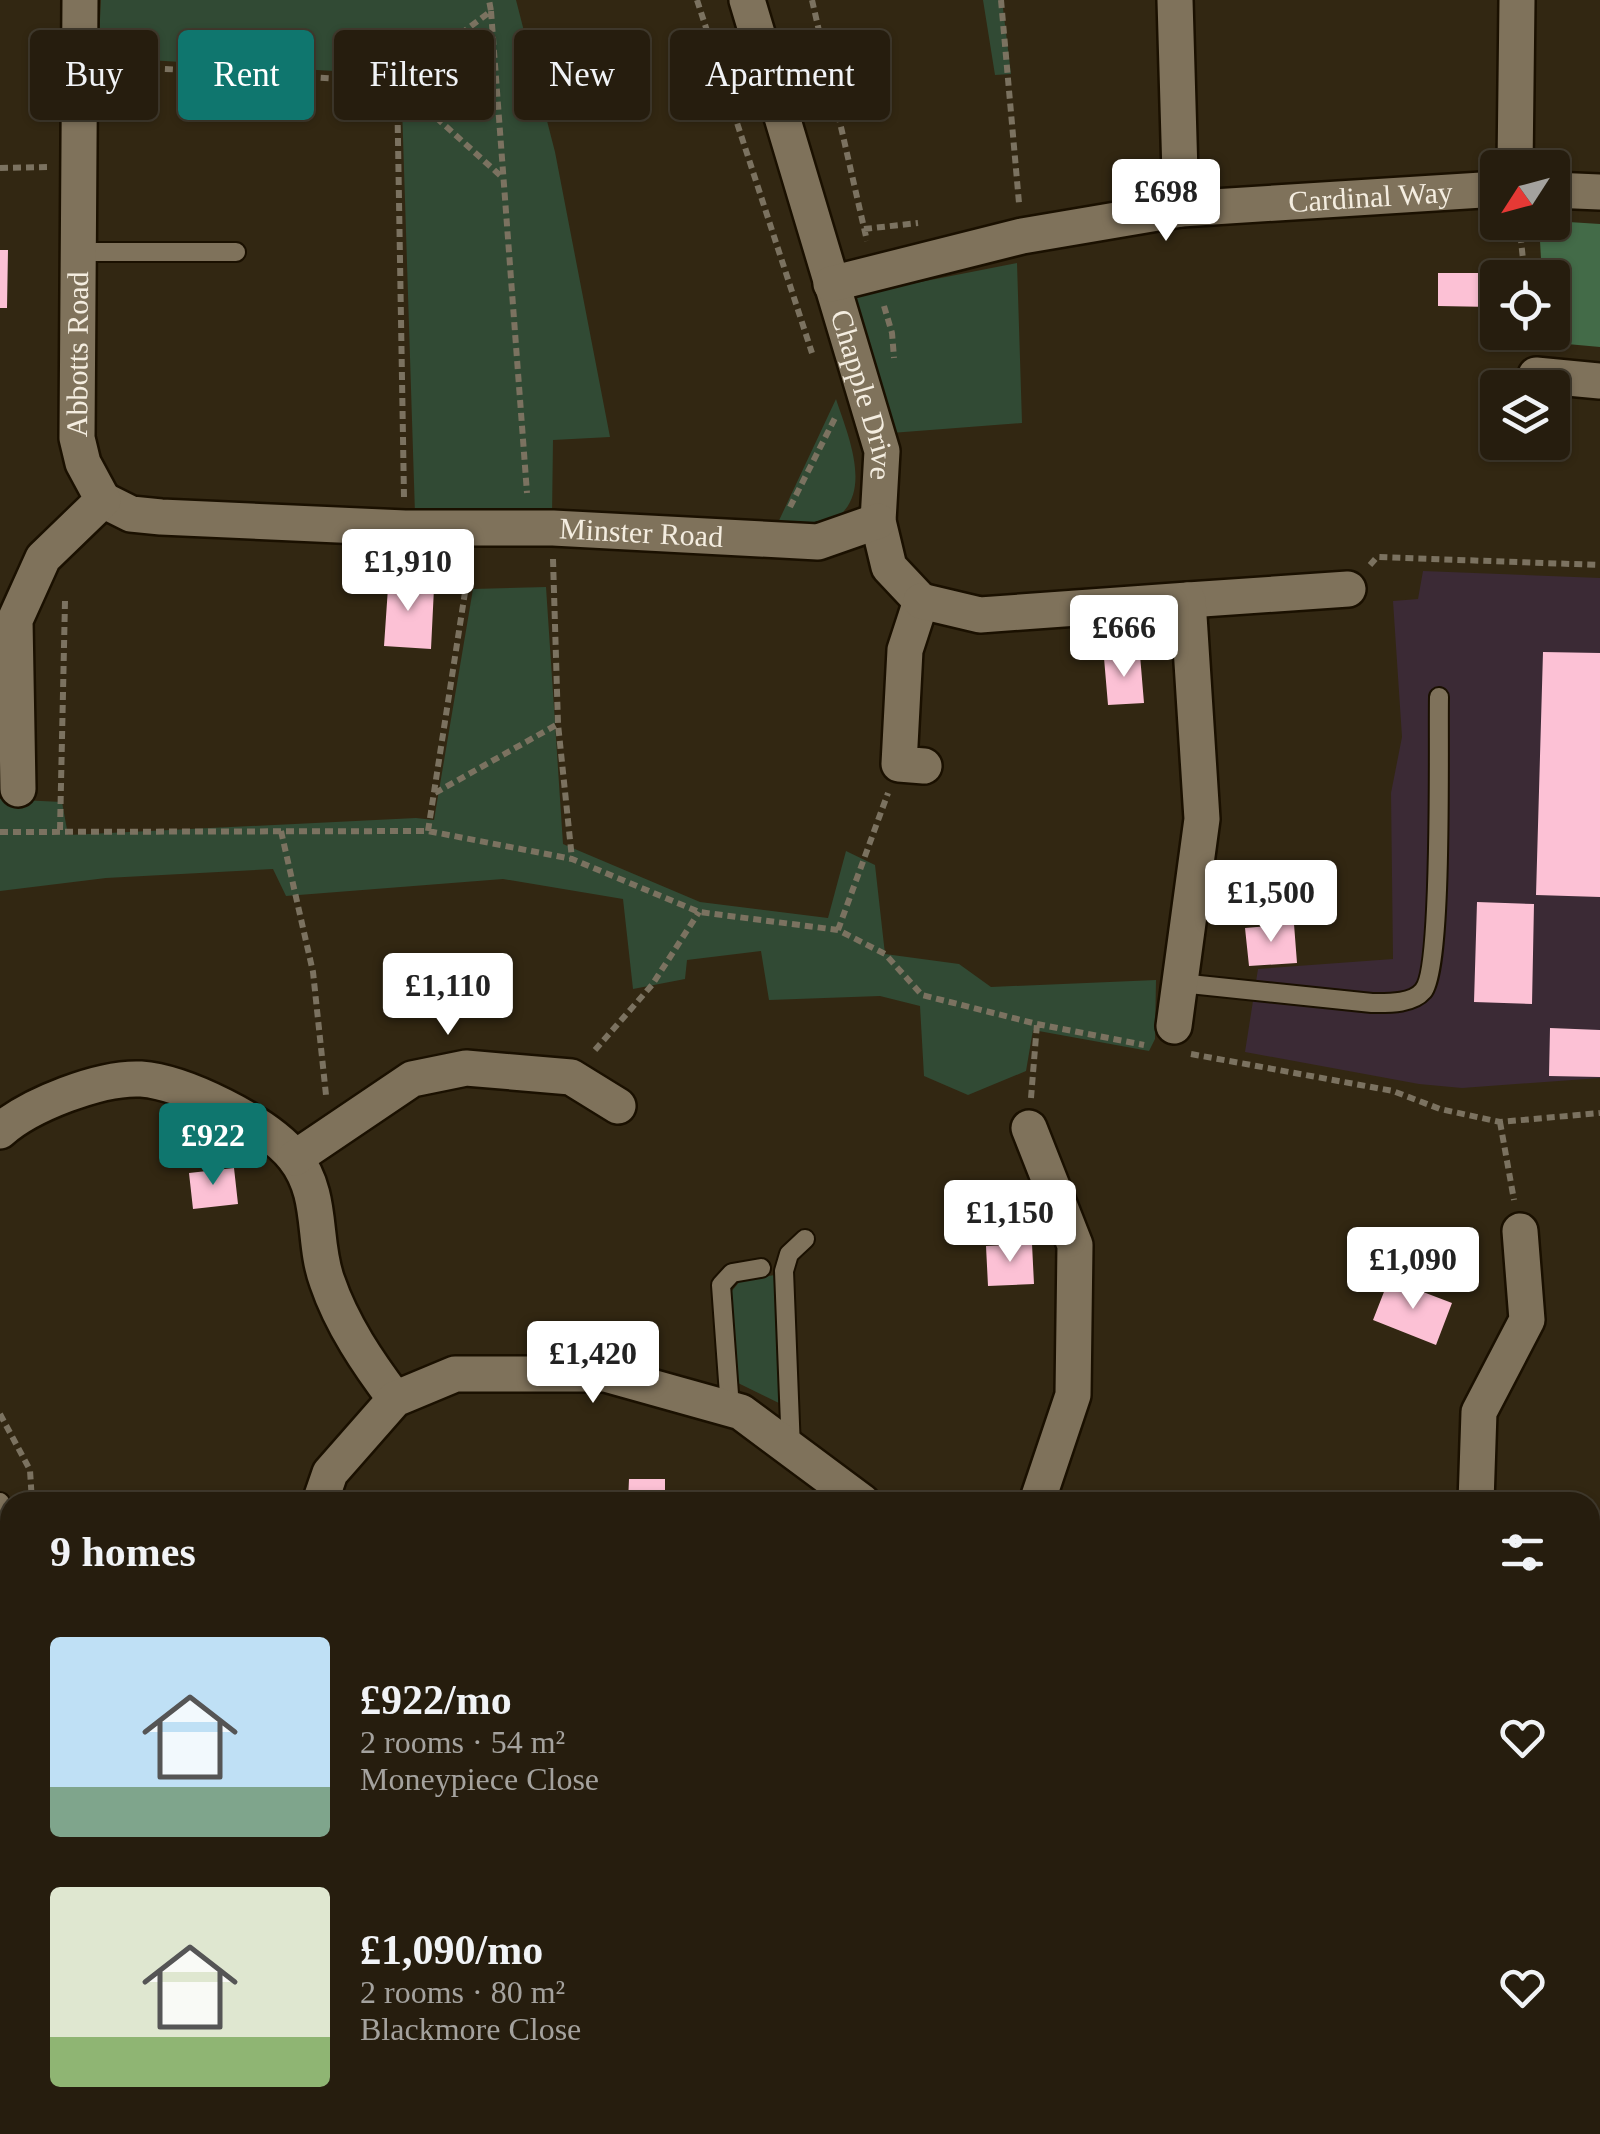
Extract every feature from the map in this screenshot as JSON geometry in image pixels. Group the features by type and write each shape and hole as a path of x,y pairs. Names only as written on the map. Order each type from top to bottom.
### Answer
{"street":[{"name":"Abbotts Road","path":"79,30 80,0"},
{"name":"Chapple Drive","path":"746,0 882,451 878,521 889,567 921,601"},
{"path":"1175,0 1180,208"},
{"path":"1515,150 1517,0"},
{"name":"Abbotts Road","path":"78,120 77,438 82,463 103,500"},
{"name":"Cardinal Way","path":"831,284 1022,236 1180,208 1480,190"},
{"path":"1570,191 1600,192"},
{"path":"1570,379 1600,382"},
{"path":"18,789 14,620 44,558 103,500"},
{"name":"Minster Road","path":"103,500 132,514 161,517 405,528 541,528 818,542 878,521"},
{"path":"912,765 905,650 921,601 980,615 1348,589"},
{"path":"1166,1041 1180,983 1202,819 1188,600"},
{"path":"294,1158 412,1079 466,1068 572,1077 618,1106"},
{"path":"0,1130 41,1104 87,1088 140,1079 244,1114 294,1158 316,1206 326,1279 361,1353 395,1400"},
{"path":"1028,1128 1074,1245 1073,1395 1039,1492"},
{"path":"1476,1492 1479,1412 1527,1320 1520,1231"},
{"path":"323,1492 330,1472 395,1400 454,1374 605,1374 730,1408 741,1412 847,1492"}],"lane":[{"path":"78,252 236,252"},
{"path":"1180,983 1372,1003 1402,1001 1423,991 1429,981 1434,937 1439,697"},
{"path":"791,1450 784,1271 790,1254 805,1239"},
{"path":"730,1408 722,1286 732,1274 761,1268"}],"path":[{"path":"489,0 572,858"},
{"path":"698,0 816,366"},
{"path":"812,0 874,273 892,333 894,367"},
{"path":"1001,0 1022,236"},
{"path":"467,30 491,12"},
{"path":"158,69 334,78"},
{"path":"398,120 405,528"},
{"path":"439,120 504,178"},
{"path":"0,168 78,166"},
{"path":"774,540 858,371"},
{"path":"828,402 834,421"},
{"path":"428,831 475,530"},
{"path":"1348,589 1377,556 1600,565"},
{"path":"60,830 65,592"},
{"path":"434,793 558,724"},
{"path":"838,930 912,765"},
{"path":"281,831 313,972 328,1108 340,1128"},
{"path":"0,832 428,831 572,858 699,912 838,930 884,954 922,996 1038,1024 1166,1041 1393,1091 1440,1108 1500,1122 1600,1112"},
{"path":"572,1077 652,985 699,912"},
{"path":"1028,1128 1038,1024"},
{"path":"1500,1122 1520,1231"},
{"path":"0,1414 30,1470 31,1492"}],"shaded area":[{"path":"1423,571 1600,578 1600,1078 1462,1088 1419,1084 1245,1052 1258,969 1393,959 1391,793 1402,737 1393,601 1418,599"}],"green space":[{"path":"101,0 516,0 524,30 514,30 514,120 547,120 610,437 553,440 552,517 415,514 402,120 494,120 494,30 334,30 334,71 314,70 314,30 178,30 178,62 158,61 158,30 99,30"},
{"path":"983,0 1002,0 1011,74 995,75"},
{"path":"1570,222 1600,224 1600,347 1570,344 1570,260 1541,260 1540,240 1570,240"},
{"path":"1017,263 1022,423 891,433 854,295"},
{"path":"836,399 855,465 852,497 844,511 830,522 775,529"},
{"path":"546,587 563,844 700,902 828,918 846,851 875,865 885,954 959,964 991,987 1156,980 1155,1039 1149,1051 1033,1030 1026,1071 968,1095 924,1076 920,1006 880,996 769,1000 761,951 687,960 685,979 633,989 623,899 503,879 286,896 273,869 106,878 0,891 0,799 62,802 68,835 434,820 473,589"},
{"path":"780,1274 785,1406 738,1383 731,1292 740,1281"}],"building":[{"path":"0,250 8,250 7,308 0,308"},
{"path":"1438,273 1480,273 1480,307 1438,306"},
{"path":"389,573 409,574 408,586 434,588 431,649 384,646"},
{"path":"1543,652 1600,653 1600,897 1536,895"},
{"path":"1140,655 1144,703 1108,705 1104,658"},
{"path":"1477,902 1534,904 1532,1004 1474,1002"},
{"path":"1294,924 1297,963 1249,966 1245,928"},
{"path":"1550,1028 1600,1030 1600,1077 1549,1076"},
{"path":"234,1168 238,1204 193,1209 189,1173"},
{"path":"1032,1244 1034,1284 988,1286 986,1246"},
{"path":"1389,1279 1452,1303 1436,1345 1373,1320"},
{"path":"629,1479 665,1479 665,1492 628,1492"}]}
